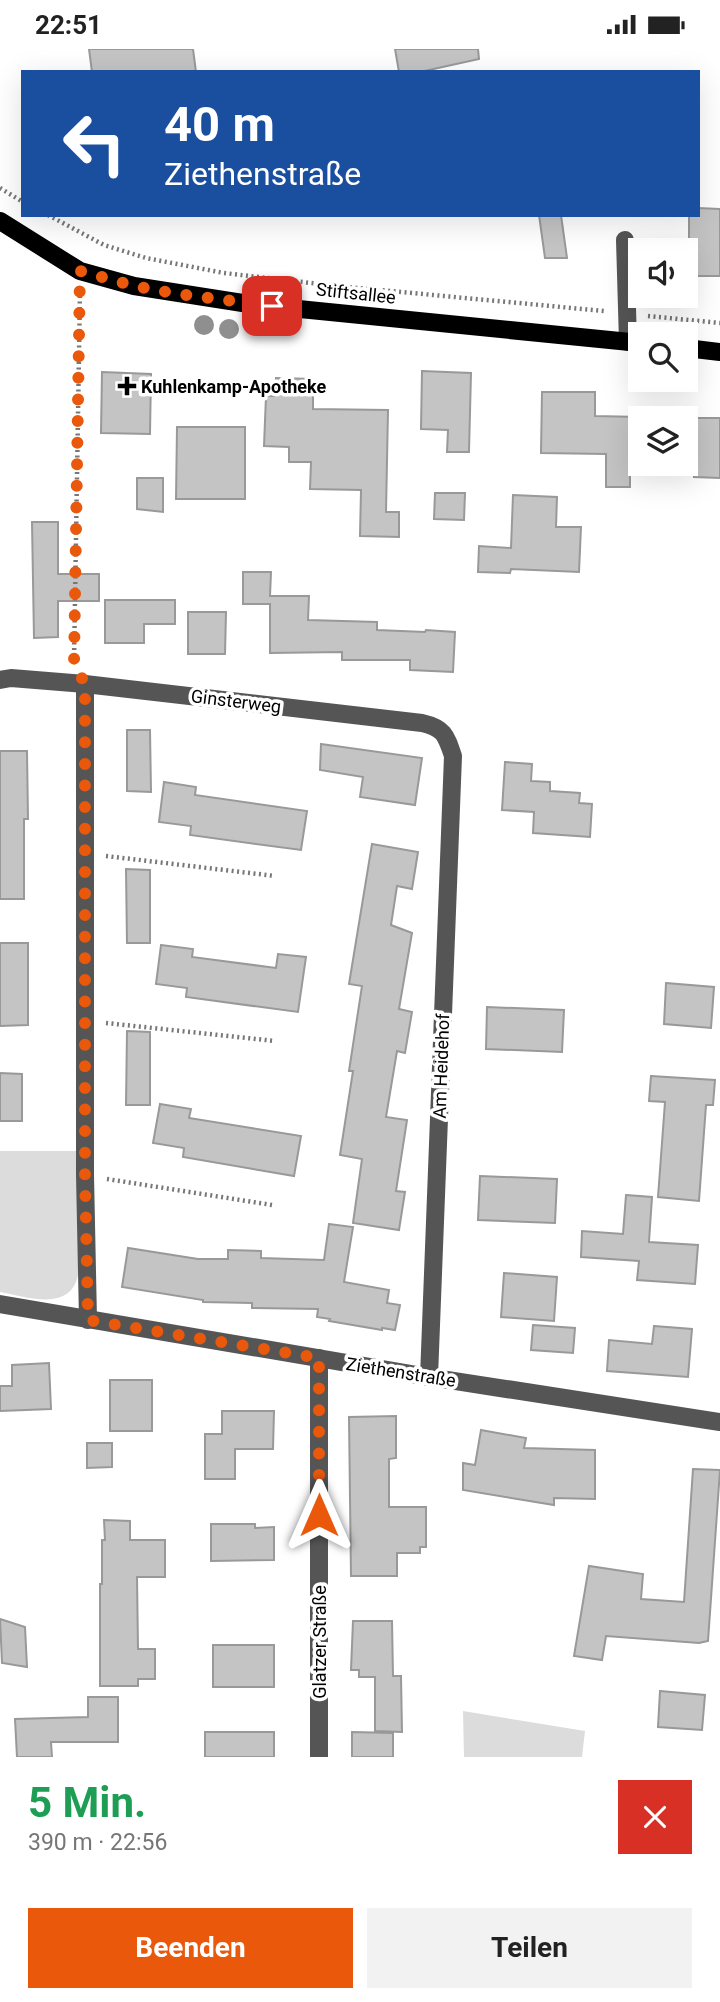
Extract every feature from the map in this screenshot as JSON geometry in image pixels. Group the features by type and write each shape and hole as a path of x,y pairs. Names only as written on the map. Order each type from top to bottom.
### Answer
{"main road":[{"name":"Stiftsallee","path":"0,221 80,271 134,286 237,302 628,342"},
{"path":"698,349 720,352"}],"street":[{"path":"625,240 630,322"},
{"name":"Ginsterweg","path":"0,680 11,678 85,684 422,723 438,727 447,737 453,756"},
{"path":"85,684 85,1175 88,1320"},
{"name":"Am Heidehof","path":"429,1377 453,756"},
{"name":"Ziethenstraße","path":"0,1304 429,1377 720,1422"},
{"name":"Glatzer Straße","path":"319,1358 319,1757"}],"path":[{"path":"0,188 21,201"},
{"path":"52,217 104,245 146,258 224,273 720,323"},
{"path":"80,271 74,663 85,684"},
{"path":"85,853 275,876"},
{"path":"85,1020 275,1041"},
{"path":"85,1175 272,1205"}],"shaded area":[{"path":"0,1151 78,1151 80,1266 76,1282 70,1291 62,1296 42,1299 0,1292"},
{"path":"463,1711 585,1731 582,1757 464,1757"}],"building":[{"path":"89,49 193,49 196,70 92,70"},
{"path":"395,49 478,49 479,59 429,70 399,70"},
{"path":"700,208 720,209 720,276 698,276 698,238 689,238 689,217 700,217"},
{"path":"539,217 561,217 567,258 545,258"},
{"path":"422,371 471,373 469,452 447,452 448,430 421,429"},
{"path":"102,372 151,374 150,434 101,433"},
{"path":"276,378 313,379 313,409 388,410 386,512 399,512 399,537 360,536 361,490 310,489 311,462 289,462 289,447 264,446 266,396 275,396"},
{"path":"542,392 595,392 595,416 628,417 630,487 606,487 606,454 541,453"},
{"path":"698,418 720,418 720,478 694,477 698,476"},
{"path":"177,427 245,427 245,499 176,499"},
{"path":"137,478 163,478 163,512 137,509"},
{"path":"435,493 465,493 464,520 434,519"},
{"path":"513,495 557,497 556,527 581,527 579,572 511,569 510,573 478,572 479,546 511,548"},
{"path":"32,522 58,522 58,574 99,574 99,601 58,601 58,637 34,638"},
{"path":"243,572 271,572 270,596 309,596 308,620 377,622 377,630 455,632 453,672 410,670 410,660 342,660 342,652 270,653 270,604 243,604"},
{"path":"105,600 175,600 175,624 144,624 144,643 105,643"},
{"path":"188,612 226,612 225,654 188,654"},
{"path":"127,730 150,730 151,792 127,791"},
{"path":"321,744 422,758 415,805 360,797 363,777 320,770"},
{"path":"0,751 27,751 28,819 24,819 24,899 0,899"},
{"path":"505,762 532,764 531,781 550,782 550,791 580,793 579,803 592,804 590,837 533,833 534,812 502,810"},
{"path":"164,782 196,787 195,795 307,811 301,850 190,835 191,826 159,822"},
{"path":"372,844 418,852 412,889 397,886 391,925 412,933 399,1009 412,1012 405,1053 397,1051 386,1117 407,1120 396,1191 405,1192 399,1230 353,1223 362,1159 340,1155 362,986 349,984"},
{"path":"126,869 150,870 150,943 127,943"},
{"path":"0,943 28,943 28,1025 0,1026"},
{"path":"161,945 193,949 192,957 276,968 278,954 306,957 298,1012 186,997 187,988 156,984"},
{"path":"666,983 714,987 711,1028 664,1024"},
{"path":"487,1007 564,1010 562,1052 486,1049"},
{"path":"127,1031 150,1032 150,1105 126,1105"},
{"path":"0,1073 22,1074 22,1121 0,1121"},
{"path":"651,1076 715,1080 713,1105 706,1105 699,1201 658,1197 665,1102 649,1101"},
{"path":"160,1104 191,1109 189,1118 301,1136 294,1176 183,1157 184,1148 153,1143"},
{"path":"480,1176 557,1179 555,1223 478,1220"},
{"path":"626,1195 652,1197 649,1242 698,1245 695,1284 637,1280 639,1261 581,1257 582,1231 623,1234"},
{"path":"329,1224 353,1227 344,1282 389,1290 387,1303 400,1305 395,1330 329,1321 330,1319 317,1317 318,1309 252,1308 252,1303 203,1302 122,1287 128,1248 198,1259 228,1259 228,1250 261,1251 261,1258 324,1260"},
{"path":"504,1273 557,1277 554,1321 501,1317"},
{"path":"533,1325 575,1328 573,1353 531,1350"},
{"path":"654,1326 692,1329 688,1377 607,1371 609,1340 652,1344"},
{"path":"49,1363 51,1409 0,1411 0,1386 12,1386 12,1365"},
{"path":"110,1380 152,1380 152,1431 110,1431"},
{"path":"222,1411 274,1411 273,1449 235,1449 235,1479 205,1479 205,1434 222,1434"},
{"path":"396,1416 396,1458 389,1459 389,1507 426,1507 426,1547 420,1547 420,1553 397,1553 397,1576 351,1576 349,1417"},
{"path":"481,1430 526,1438 524,1448 595,1450 595,1499 554,1498 554,1505 463,1490 463,1463 475,1465"},
{"path":"87,1443 112,1443 112,1467 87,1468"},
{"path":"693,1469 720,1470 708,1641 699,1643 606,1636 602,1660 574,1656 589,1566 643,1574 641,1599 684,1602"},
{"path":"104,1520 130,1521 130,1540 165,1540 165,1577 137,1577 138,1649 155,1649 155,1679 138,1679 138,1686 100,1686 100,1584 102,1540 105,1540"},
{"path":"211,1524 274,1527 274,1560 211,1561"},
{"path":"0,1619 25,1627 27,1667 2,1663"},
{"path":"353,1621 392,1621 393,1676 401,1676 402,1732 375,1731 375,1677 359,1677 359,1670 351,1670"},
{"path":"213,1645 274,1645 274,1687 213,1687"},
{"path":"660,1691 705,1695 702,1730 658,1727"},
{"path":"88,1697 118,1697 118,1742 51,1742 52,1757 17,1757 15,1719 88,1717"},
{"path":"205,1732 274,1732 274,1757 205,1757"},
{"path":"352,1732 393,1733 393,1757 352,1757"}],"place":[{"name":"Kuhlenkamp-Apotheke","path":"127,386"}],"route":[{"path":"272,306 134,286 80,271 74,663 85,684 85,1175 88,1320 319,1358 319,1515"}]}
